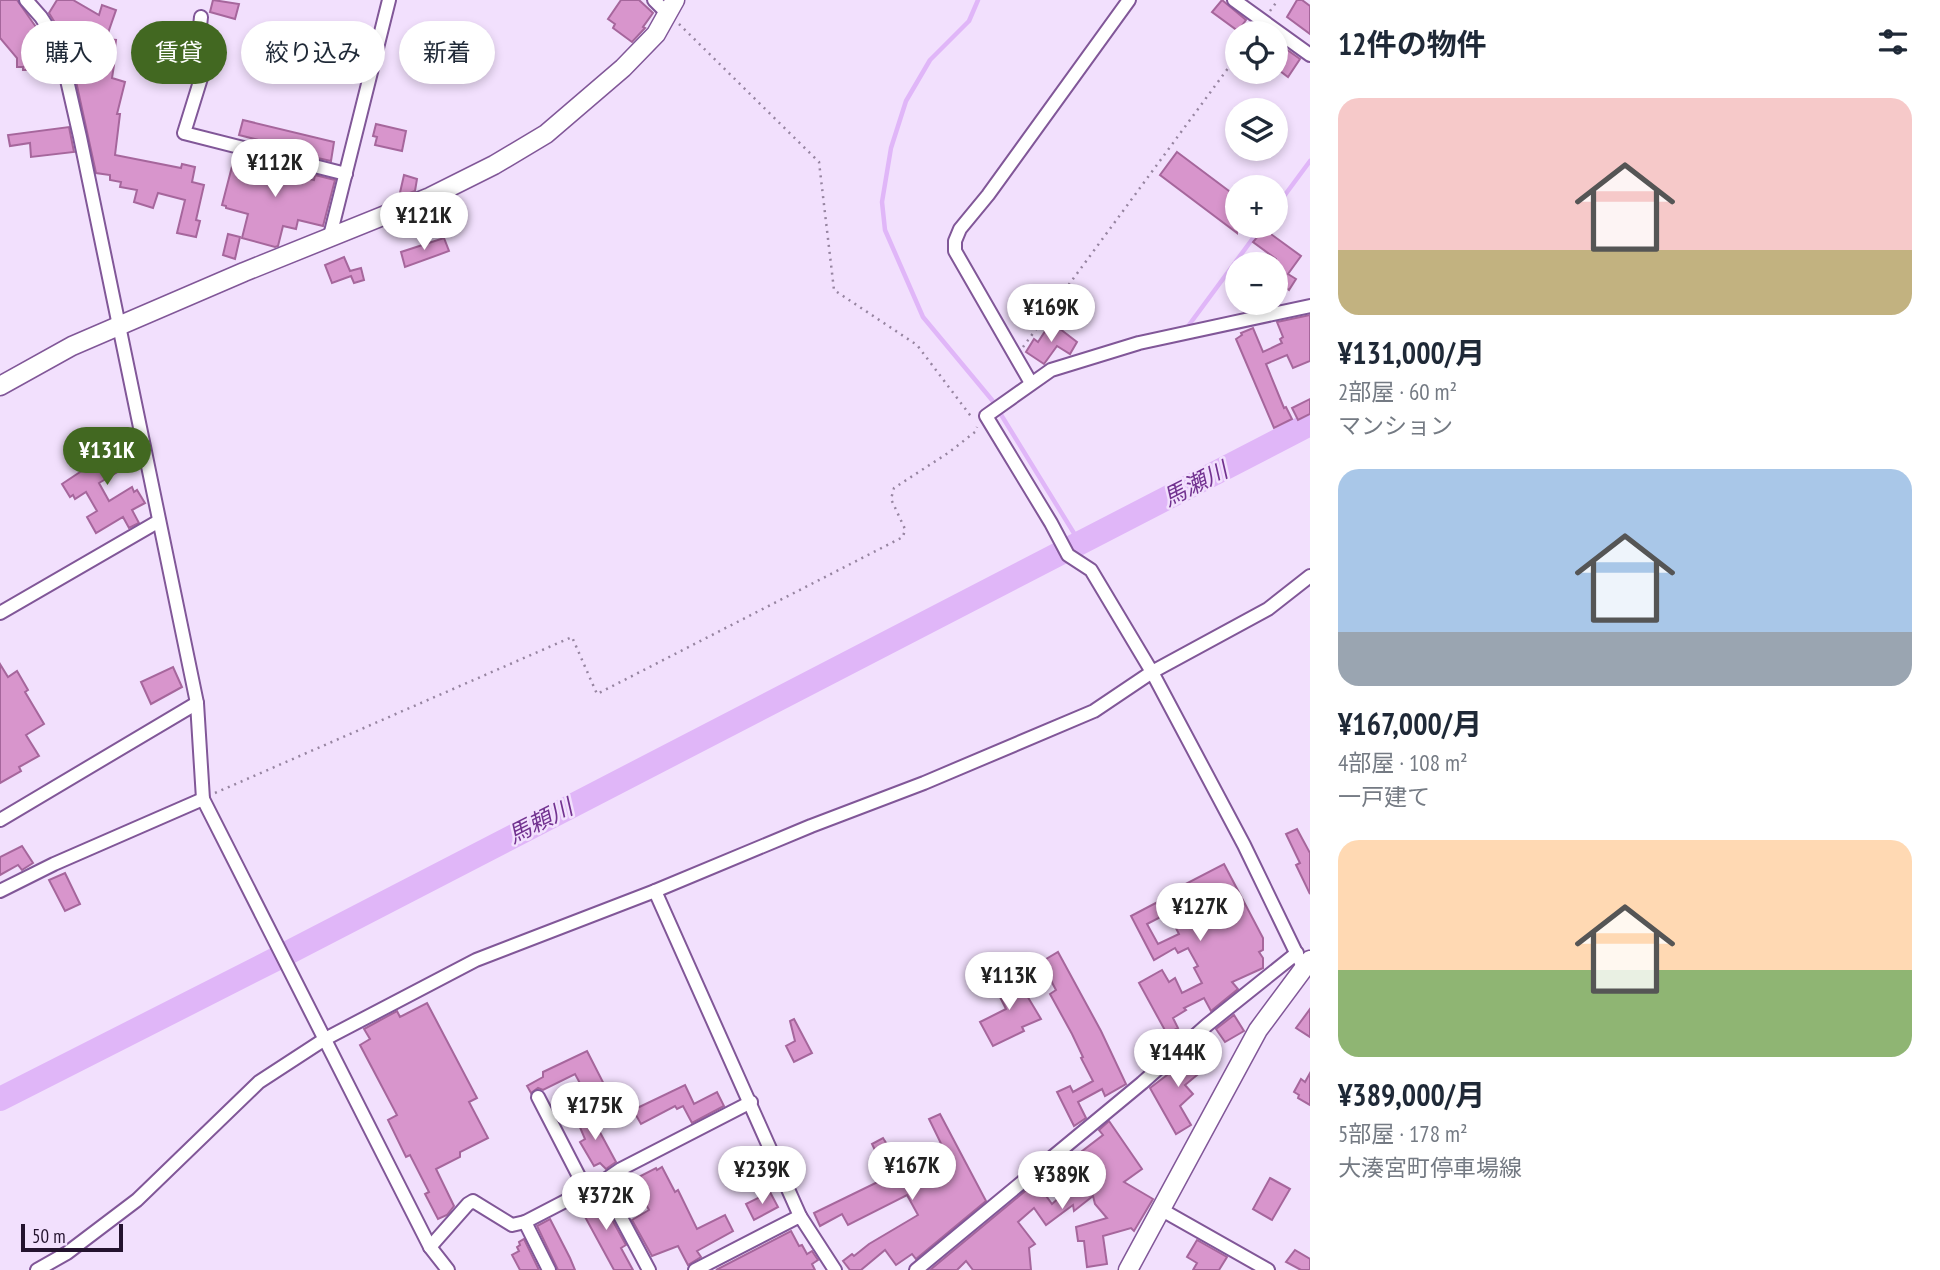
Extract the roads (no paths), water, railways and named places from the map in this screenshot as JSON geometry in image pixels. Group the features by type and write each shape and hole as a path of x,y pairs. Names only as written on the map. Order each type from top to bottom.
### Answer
{"street":[{"path":"329,240 389,0"},
{"path":"0,386 72,346 244,272 329,240 430,197 494,165 545,134 623,68 656,34 671,6 654,0"},
{"path":"1031,383 955,251 956,241 960,229 988,195 1129,0"},
{"path":"1234,0 1310,55"},
{"path":"31,2 59,45 80,137 197,703 203,799 430,1247 448,1270"},
{"path":"201,17 198,45 202,75 184,132 345,174"},
{"path":"1303,960 1152,672 1091,570 1068,555 986,416 1051,370 1139,343 1310,306"},
{"path":"0,613 159,521"},
{"path":"37,1270 67,1253 137,1200 259,1082 325,1039 476,960 655,891 1034,738 1094,711 1152,672 1268,609 1310,576"},
{"path":"0,820 197,703"},
{"path":"0,891 54,864 203,799"},
{"path":"655,891 800,1216 835,1270"},
{"path":"1128,1270 1258,1030 1303,960"},
{"path":"916,1270 1142,1083 1207,1025 1303,960"},
{"path":"538,1097 586,1190"},
{"path":"430,1247 473,1201 512,1225 525,1222 602,1182 621,1168 751,1102"},
{"path":"602,1182 649,1270"},
{"path":"1162,1210 1268,1270"},
{"path":"695,1270 713,1266 800,1216"},
{"path":"525,1222 549,1270"}],"waterway":[{"path":"978,0 969,21 930,60 906,101 891,148 882,202 885,230 923,317 992,400 1080,543"},
{"path":"1288,191 1310,161"},
{"path":"1189,325 1253,238"},
{"name":"馬頼川","path":"0,1099 1310,424"}],"water label":[{"name":"馬瀬川","path":"1195,484"}]}
